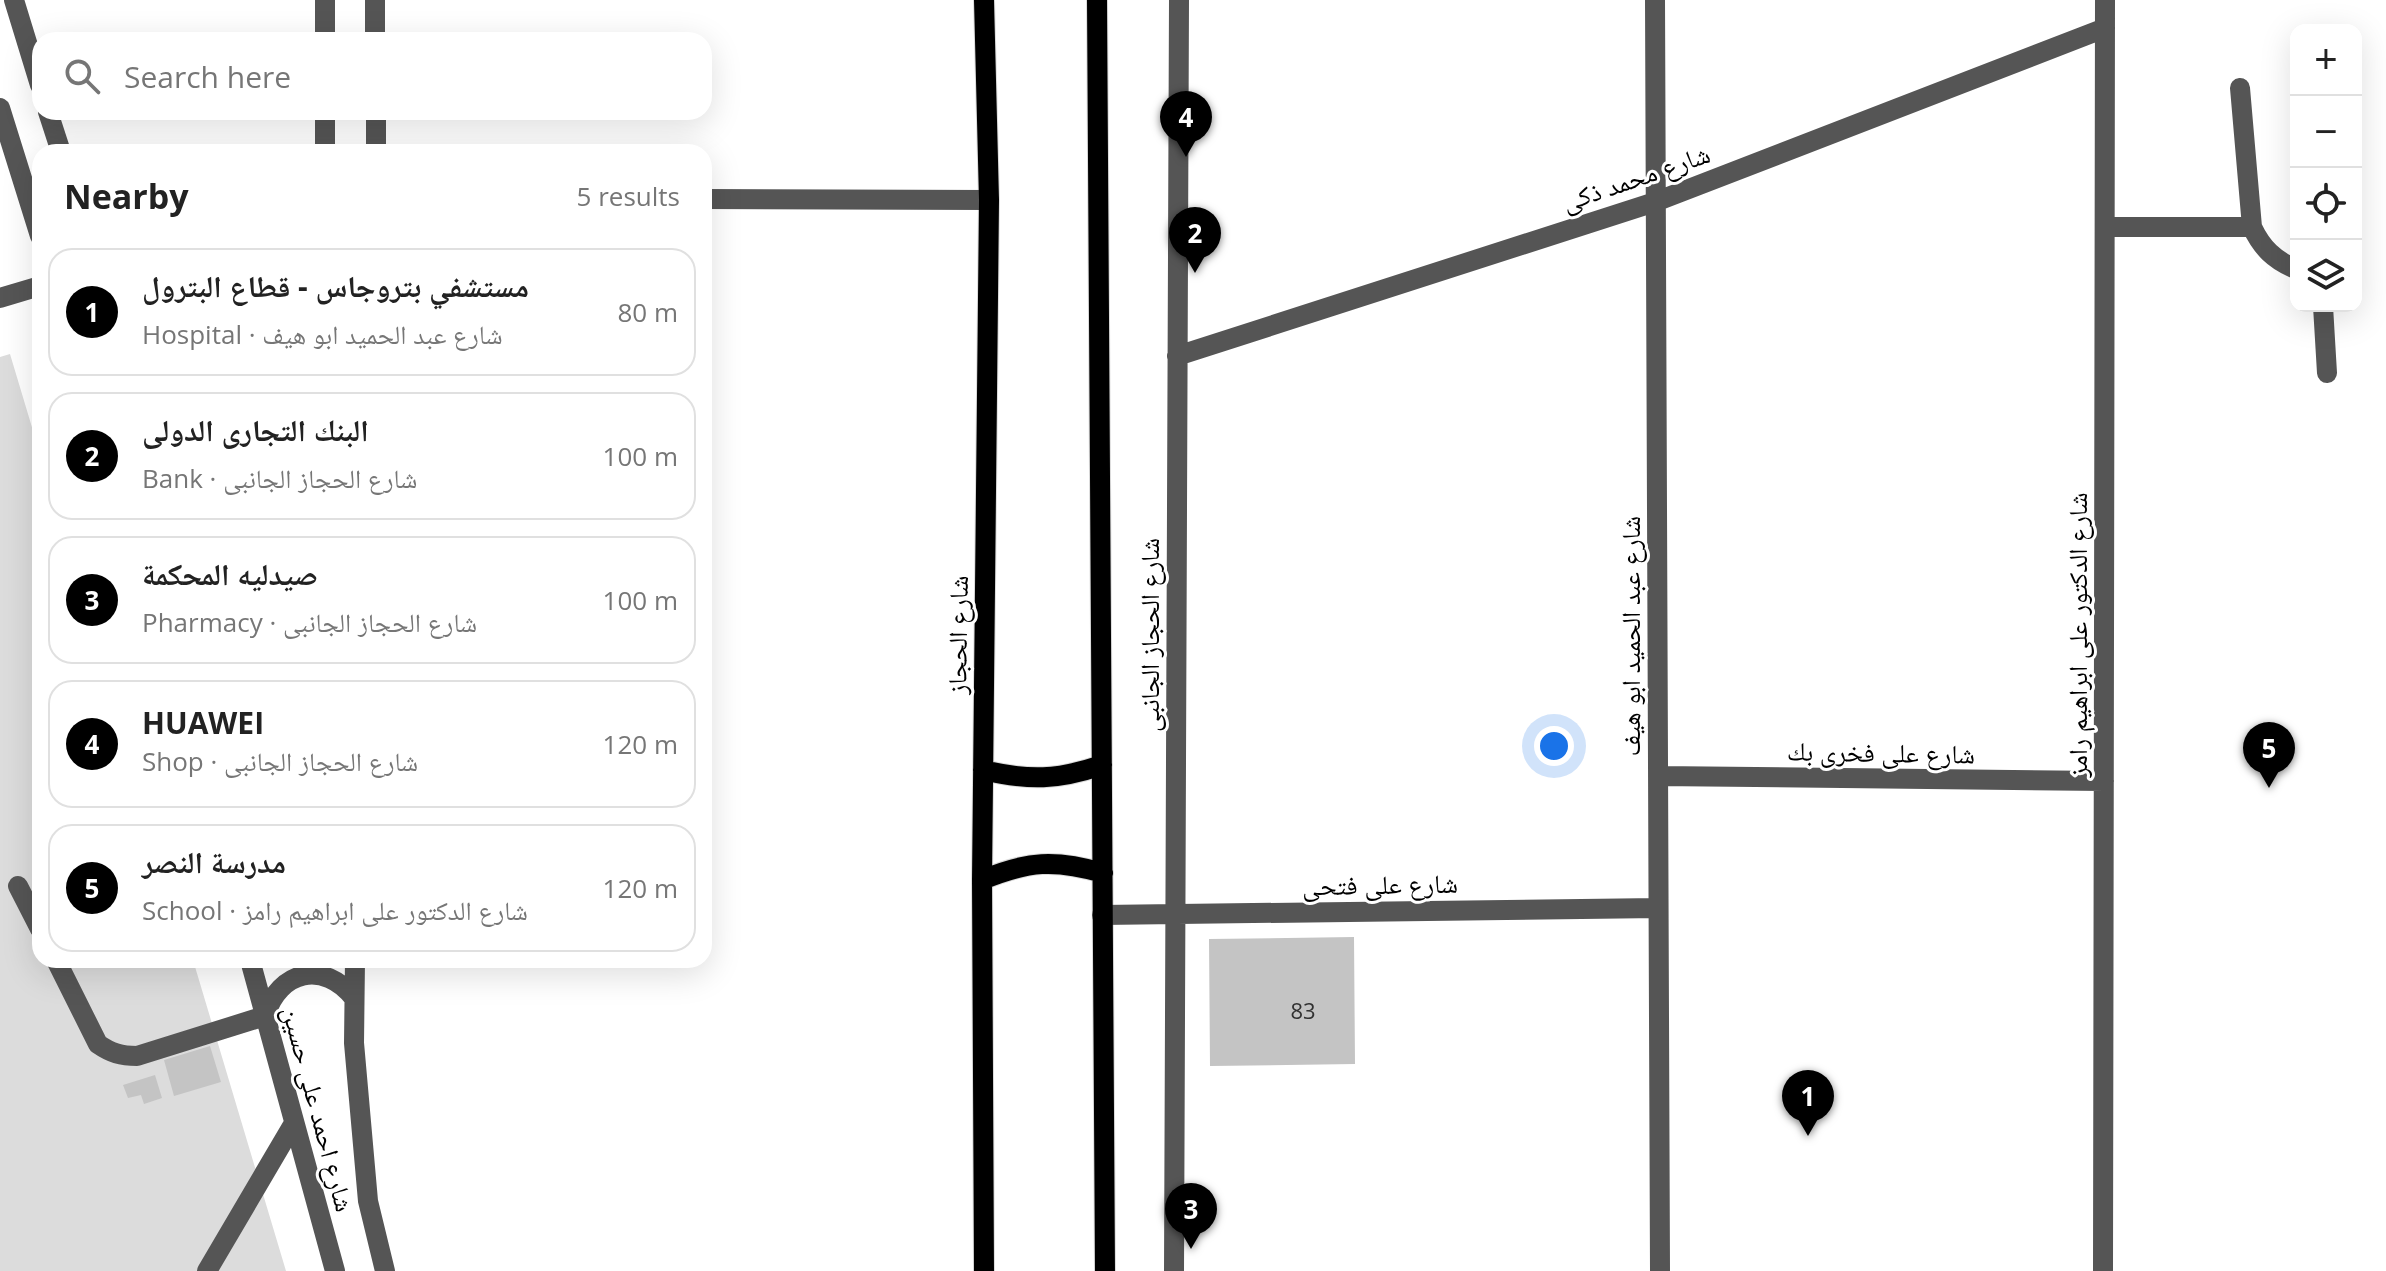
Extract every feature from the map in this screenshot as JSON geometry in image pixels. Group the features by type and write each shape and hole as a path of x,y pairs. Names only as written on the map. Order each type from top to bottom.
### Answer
{"main road":[{"name":"شارع الحجاز","path":"984,0 989,200 982,880 984,1271"},
{"path":"1097,0 1105,1271"},
{"path":"983,770 1013,777 1043,779 1073,775 1102,765"},
{"path":"982,880 1011,868 1042,862 1073,865 1103,873"}],"street":[{"path":"14,0 32,59"},
{"path":"325,0 325,32"},
{"path":"375,0 375,32"},
{"name":"شارع الحجاز الجانبى","path":"1174,1271 1179,0"},
{"name":"شارع عبد الحميد ابو هيف","path":"1655,0 1660,1271"},
{"name":"شارع الدكتور على ابراهيم رامز","path":"2103,1271 2105,0"},
{"name":"شارع محمد ذكى","path":"1177,356 1655,202 2105,28"},
{"path":"2240,88 2252,227 2269,254 2290,266"},
{"path":"0,108 32,210"},
{"path":"51,120 58,144"},
{"path":"325,120 325,144"},
{"path":"376,120 376,144"},
{"path":"712,199 989,200"},
{"path":"2105,227 2252,227"},
{"path":"0,298 32,288"},
{"path":"2323,312 2327,373"},
{"name":"شارع على فخرى بك","path":"1658,776 2104,781"},
{"path":"18,886 32,913"},
{"name":"شارع على فتحى","path":"1102,915 1658,908"},
{"path":"60,968 98,1044 123,1056 137,1056 265,1016 277,990 290,980 304,975 318,974 333,978 345,986 354,998"},
{"name":"شارع احمد على حسين","path":"252,968 335,1271"},
{"name":"شارع احمد على حسين","path":"355,968 354,1043 368,1201 385,1271"},
{"path":"207,1271 294,1123"}],"shaded area":[{"path":"10,354 32,427 32,968 195,968 286,1271 0,1271 0,357"}],"building":[{"path":"1354,937 1355,1064 1210,1066 1209,939"},
{"path":"210,1046 221,1082 174,1096 164,1060"},
{"path":"155,1075 162,1098 144,1104 141,1095 128,1098 123,1085"}],"place":[{"name":"HUAWEI","path":"1186,157"},
{"name":"البنك التجارى الدولى","path":"1195,273"},
{"name":"مدرسة النصر","path":"2269,788"},
{"name":"مستشفي بتروجاس - قطاع البترول","path":"1808,1136"},
{"name":"صيدليه المحكمة","path":"1191,1249"}]}
